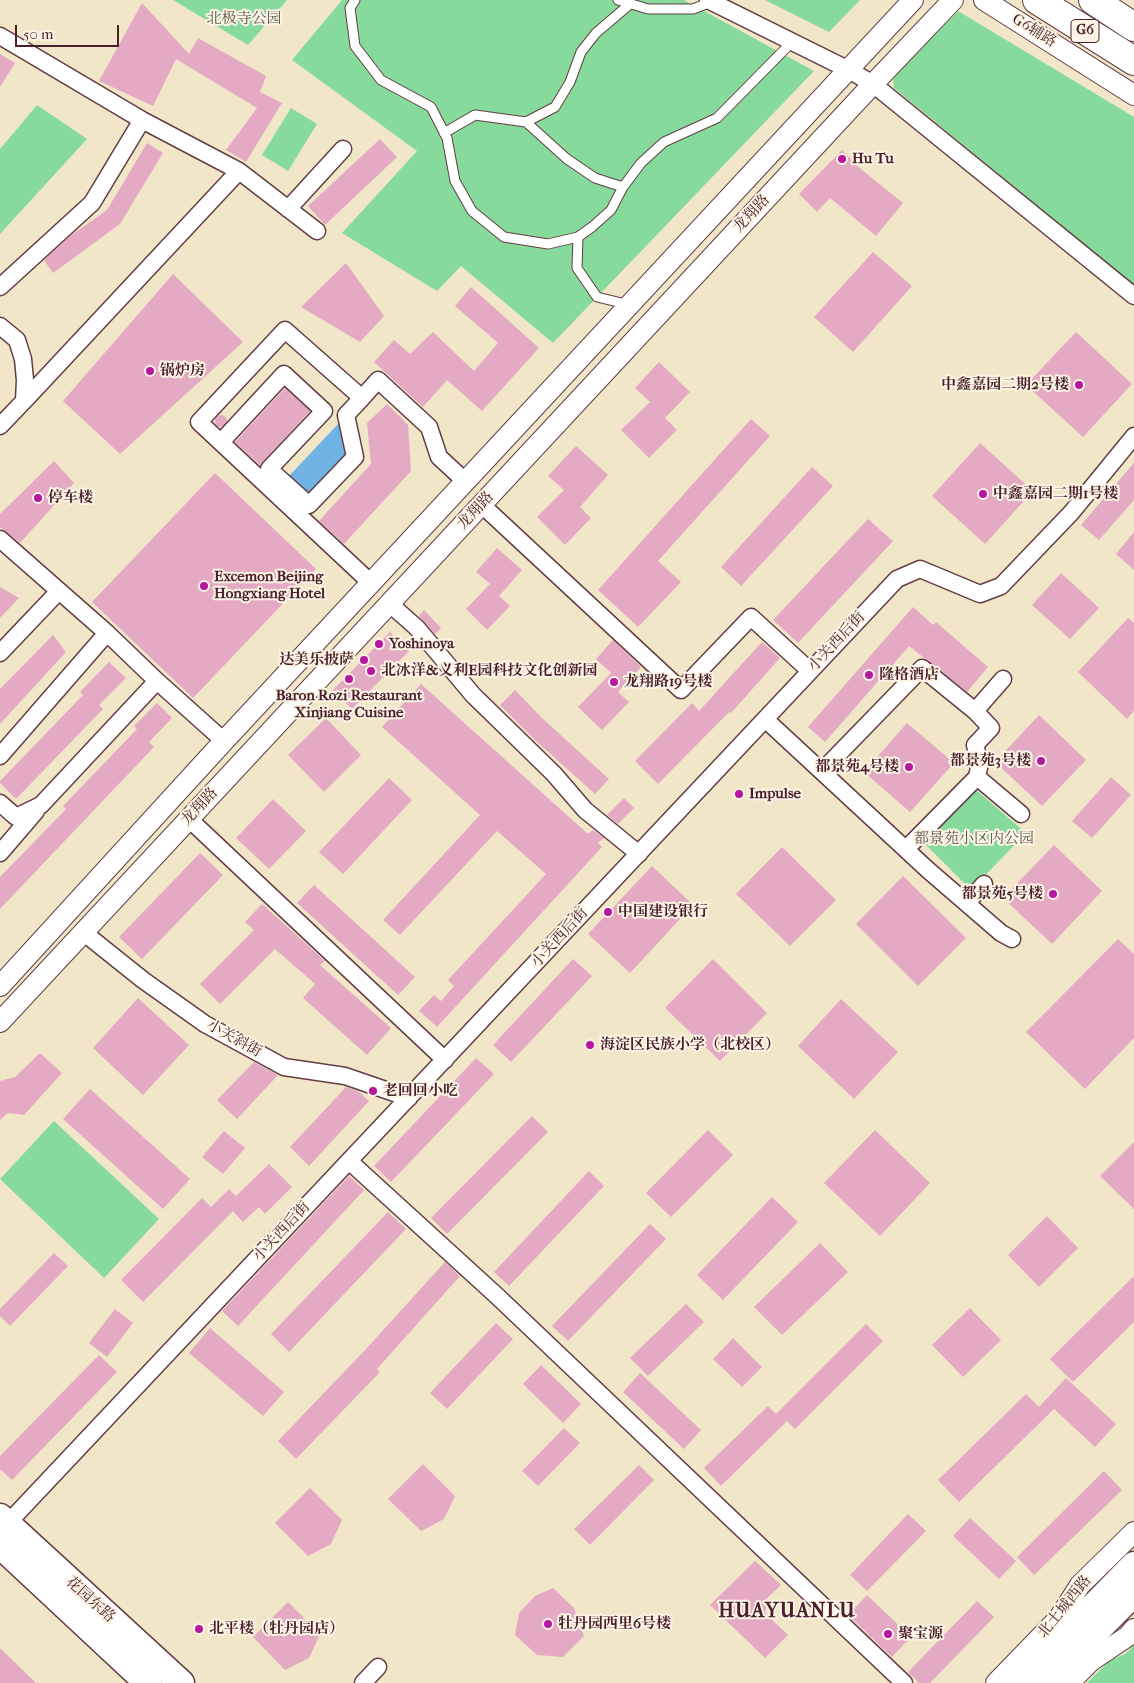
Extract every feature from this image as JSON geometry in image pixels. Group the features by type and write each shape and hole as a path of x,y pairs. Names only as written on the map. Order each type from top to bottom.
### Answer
{"highway":[{"name":"G6","path":"1037,0 1134,62"},
{"name":"G6","path":"1093,0 1134,27"}],"main road":[{"name":"花园东路","path":"2,1529 148,1683"},
{"name":"花园东路","path":"2,1529 181,1683"},
{"name":"北土城西路","path":"1018,1683 1134,1565"},
{"path":"1045,1683 1134,1593"}],"street":[{"name":"龙翔路","path":"0,986 224,741 913,0"},
{"name":"龙翔路","path":"0,1022 872,84 953,0"},
{"name":"G6辅路","path":"984,0 1134,95"},
{"path":"709,1 849,70 872,84 1134,296"},
{"path":"0,36 142,120 239,171 317,231"},
{"path":"0,287 92,203 142,120"},
{"path":"288,209 343,148"},
{"path":"0,426 239,171"},
{"path":"0,326 17,340 23,359 24,401"},
{"path":"356,399 285,330 199,422 309,517 371,583"},
{"path":"221,442 284,374 324,411 270,469 309,505 355,457 346,415 356,399 378,380 429,427 439,457 466,482"},
{"name":"小关西后街","path":"2,1529 896,579 920,569 980,594 1001,586 1071,513 1134,436"},
{"path":"482,504 681,690 751,616 810,671"},
{"path":"1,543 107,633 224,741"},
{"path":"0,653 59,591"},
{"path":"390,604 417,628 473,695 560,780 586,810 639,854"},
{"path":"0,756 107,633"},
{"path":"822,771 922,668 975,711 992,728 975,745 980,763 977,777 906,849"},
{"path":"975,711 1003,679"},
{"path":"0,853 41,805 157,681"},
{"path":"765,719 906,849 1001,933 1012,940"},
{"path":"977,777 1022,814"},
{"path":"0,803 16,817 41,805"},
{"path":"189,819 445,1060"},
{"path":"967,903 984,884"},
{"name":"小关斜街","path":"83,932 143,980 205,1024 284,1067 345,1076 409,1098"},
{"path":"349,1161 497,1296 904,1683"},
{"name":"北土城西路","path":"996,1683 1059,1618 1080,1585 1134,1532"},
{"path":"1069,1683 1091,1661 1134,1630"},
{"path":"363,1683 378,1667"}],"lane":[{"path":"356,0 350,8 355,46 381,80 431,107 447,138 455,180 472,211 504,237 548,244 578,237 592,227 611,210 623,186 641,162 664,142 717,118 792,42"},
{"path":"618,0 648,9 693,10 709,1"},
{"path":"526,122 555,107 570,82 581,52 596,33 630,4"},
{"path":"444,133 475,115 526,122 567,159 595,178 623,186"},
{"path":"578,237 577,268 597,297 631,305"}],"green space":[{"name":"北极寺公园","path":"173,0 287,0 248,45"},
{"path":"342,0 684,0 814,71 553,343 461,266 437,291 342,233 417,151 292,60"},
{"path":"765,0 860,0 829,32"},
{"path":"958,11 1134,117 1134,285 894,88 893,77"},
{"path":"37,105 87,139 0,234 0,149"},
{"path":"291,108 317,124 288,171 262,155"},
{"name":"都景苑小区内公园","path":"975,789 1026,833 971,890 924,843"},
{"path":"54,1121 159,1219 104,1278 0,1179"},
{"path":"1134,1645 1134,1683 1087,1683 1109,1661 1125,1654"}],"water":[{"path":"339,423 347,456 309,495 289,476"}],"building":[{"path":"142,3 189,54 198,38 266,76 260,92 282,103 246,162 226,150 257,108 176,59 153,106 99,81"},
{"path":"0,54 15,63 0,87"},
{"path":"380,139 397,157 325,225 308,206"},
{"path":"147,143 163,153 120,224 53,273 44,260 70,236 107,210"},
{"path":"842,150 862,170 903,203 876,236 830,198 817,212 799,194"},
{"path":"873,252 912,286 853,352 814,317"},
{"path":"346,263 384,316 360,342 301,307"},
{"name":"锅炉房","path":"173,274 243,342 120,454 63,401"},
{"path":"471,287 539,348 482,411 447,380 423,407 374,362 394,340 410,354 433,332 474,371 498,343 455,306"},
{"name":"中鑫嘉园二期2号楼","path":"1076,332 1132,384 1083,437 1026,385"},
{"path":"659,362 690,392 665,418 677,430 649,458 621,430 650,402 635,388"},
{"path":"285,388 310,411 260,465 235,442"},
{"path":"387,404 408,425 411,471 344,544 319,521 371,464 367,423"},
{"path":"221,415 227,421 221,427 215,421"},
{"path":"751,419 770,436 658,561 681,582 638,627 598,590"},
{"name":"中鑫嘉园二期1号楼","path":"980,443 1033,491 985,544 932,496"},
{"path":"576,446 608,475 580,507 591,518 565,545 537,517 564,490 548,476"},
{"name":"停车楼","path":"54,461 74,483 20,543 0,527 0,514"},
{"path":"1134,463 1134,500 1099,540 1081,525"},
{"path":"812,467 833,486 741,586 721,567"},
{"name":"Excemon Beijing Hongxiang Hotel","path":"215,473 316,569 193,698 92,602"},
{"path":"868,519 893,541 798,643 773,620"},
{"path":"1134,532 1134,570 1116,554"},
{"path":"497,548 522,570 499,596 510,606 487,630 466,609 490,584 476,572"},
{"path":"1061,573 1099,608 1070,639 1032,605"},
{"path":"0,587 19,598 0,618"},
{"path":"913,607 933,625 936,622 988,667 967,692 909,646 825,742 808,727"},
{"path":"424,610 441,628 435,634 419,616"},
{"path":"1128,618 1134,623 1134,711 1127,719 1078,672"},
{"name":"北冰洋&义利E园科技文化创新园","path":"390,632 409,651 352,709 333,690"},
{"path":"53,635 66,652 0,724 0,689"},
{"name":"龙翔路19号楼","path":"613,640 641,667 618,692 629,702 602,730 578,707 611,673 596,659"},
{"path":"762,642 780,658 731,713 729,712 658,784 635,761 692,703 699,711"},
{"path":"109,662 126,678 99,705 103,709 16,799 0,781 83,695 80,692"},
{"name":"北冰洋&义利E园科技文化创新园","path":"421,684 588,834 593,830 604,838 598,843 602,847 437,1027 419,1011 434,995 441,1001 454,986 448,980 546,874 497,831 400,935 383,920 480,815 382,727"},
{"path":"515,690 542,718 609,779 595,794 536,741 500,705"},
{"path":"157,703 172,718 149,742 154,747 0,909 0,877 66,809 63,806 137,729 134,726"},
{"name":"都景苑3号楼","path":"1039,715 1086,760 1042,806 995,762"},
{"path":"326,718 361,755 324,792 288,755"},
{"name":"都景苑4号楼","path":"907,723 954,763 910,812 864,772"},
{"path":"1111,777 1131,795 1092,838 1072,821"},
{"path":"389,778 412,800 343,874 319,852"},
{"path":"624,798 634,808 618,824 607,815"},
{"path":"273,799 306,831 269,869 236,838"},
{"name":"都景苑5号楼","path":"1054,845 1102,891 1052,944 1003,898"},
{"path":"782,847 836,900 790,946 736,894"},
{"path":"200,853 223,875 142,959 119,937"},
{"path":"652,866 693,905 630,973 588,934"},
{"path":"903,876 966,938 918,986 856,924"},
{"path":"314,885 415,977 398,995 297,903"},
{"path":"262,904 325,961 320,965 391,1028 367,1055 303,998 315,984 275,949 220,1004 200,984 254,930 245,922"},
{"path":"1118,939 1134,954 1134,1038 1085,1089 1026,1032"},
{"path":"573,959 592,976 511,1062 493,1045"},
{"path":"713,959 767,1013 720,1061 665,1008"},
{"path":"138,998 189,1045 143,1095 93,1048"},
{"path":"841,999 898,1052 854,1099 798,1046"},
{"path":"40,1053 62,1073 24,1115 8,1113 0,1120 0,1081 15,1077"},
{"path":"476,1058 494,1074 391,1182 374,1166"},
{"path":"254,1062 278,1075 237,1119 217,1100"},
{"path":"346,1087 358,1091 369,1101 309,1166 290,1147"},
{"path":"90,1089 190,1179 163,1209 63,1119"},
{"path":"532,1116 548,1132 447,1234 431,1218"},
{"path":"708,1130 733,1155 671,1217 646,1193"},
{"path":"875,1130 930,1183 880,1236 824,1183"},
{"path":"224,1131 245,1148 223,1174 202,1157"},
{"path":"1134,1142 1134,1209 1100,1176"},
{"path":"269,1164 292,1187 265,1214 259,1207 243,1222 233,1211 143,1302 121,1280 202,1198 211,1207 229,1189 236,1196"},
{"path":"589,1171 604,1186 509,1286 494,1272"},
{"path":"349,1176 364,1190 238,1326 222,1311"},
{"path":"772,1197 798,1222 723,1300 697,1275"},
{"path":"388,1212 406,1229 289,1352 271,1334"},
{"path":"1047,1216 1078,1248 1039,1287 1008,1255"},
{"path":"650,1224 666,1239 568,1341 552,1326"},
{"path":"820,1243 848,1272 782,1335 754,1307"},
{"path":"54,1253 68,1266 10,1326 0,1316 0,1309"},
{"path":"445,1262 460,1276 377,1369 380,1372 296,1459 278,1441 366,1349"},
{"path":"1134,1276 1134,1322 1073,1382 1050,1359"},
{"path":"686,1304 704,1322 648,1376 630,1358"},
{"path":"970,1308 1001,1340 963,1377 932,1345"},
{"path":"115,1309 133,1323 107,1357 89,1343"},
{"path":"496,1323 513,1339 447,1409 430,1393"},
{"path":"866,1324 883,1341 795,1429 787,1421 721,1486 704,1468 768,1406 776,1414"},
{"path":"210,1328 284,1392 263,1416 189,1353"},
{"path":"733,1338 762,1367 742,1387 713,1359"},
{"path":"99,1355 117,1372 12,1480 0,1469 0,1456"},
{"path":"541,1365 581,1404 563,1423 523,1384"},
{"path":"640,1373 701,1430 684,1449 623,1392"},
{"path":"1066,1378 1116,1424 1095,1447 1054,1409 959,1502 938,1480 1026,1394 1039,1407"},
{"path":"564,1428 580,1443 538,1486 522,1471"},
{"path":"423,1464 455,1496 444,1519 421,1531 388,1499"},
{"path":"639,1465 654,1480 590,1545 574,1529"},
{"path":"1104,1471 1122,1490 1034,1575 1017,1557"},
{"path":"310,1488 342,1520 331,1544 308,1556 275,1523"},
{"path":"908,1514 926,1531 867,1591 850,1575"},
{"path":"970,1518 1016,1561 999,1579 953,1536"},
{"path":"755,1561 781,1585 763,1602 766,1607 765,1613 788,1635 765,1658 710,1605"},
{"name":"牡丹园西里6号楼","path":"553,1588 574,1608 584,1636 563,1657 537,1655 515,1635 519,1613 535,1596"},
{"path":"867,1595 911,1637 892,1657 848,1615"},
{"path":"977,1601 994,1617 930,1683 919,1683 908,1672"},
{"path":"288,1602 320,1634 309,1658 285,1670 253,1637"},
{"path":"0,1648 36,1683 0,1683"}],"place":[{"name":"Hu Tu","path":"842,159"},
{"name":"锅炉房","path":"150,371"},
{"name":"中鑫嘉园二期2号楼","path":"1079,385"},
{"name":"中鑫嘉园二期1号楼","path":"983,494"},
{"name":"停车楼","path":"38,498"},
{"name":"Excemon Beijing Hongxiang Hotel","path":"204,586"},
{"name":"Yoshinoya","path":"379,644"},
{"name":"达美乐披萨","path":"364,660"},
{"name":"北冰洋&义利E园科技文化创新园","path":"371,671"},
{"name":"隆格酒店","path":"869,675"},
{"name":"Baron Rozi Restaurant Xinjiang Cuisine","path":"349,679"},
{"name":"龙翔路19号楼","path":"614,682"},
{"name":"都景苑3号楼","path":"1041,761"},
{"name":"都景苑4号楼","path":"909,767"},
{"name":"Impulse","path":"739,794"},
{"name":"都景苑5号楼","path":"1053,894"},
{"name":"中国建设银行","path":"608,912"},
{"name":"海淀区民族小学（北校区）","path":"590,1045"},
{"name":"老回回小吃","path":"373,1091"},
{"name":"牡丹园西里6号楼","path":"548,1624"},
{"name":"北平楼（牡丹园店）","path":"199,1629"},
{"name":"聚宝源","path":"888,1634"}],"district":[{"name":"HUAYUANLU","path":"787,1612"}]}
